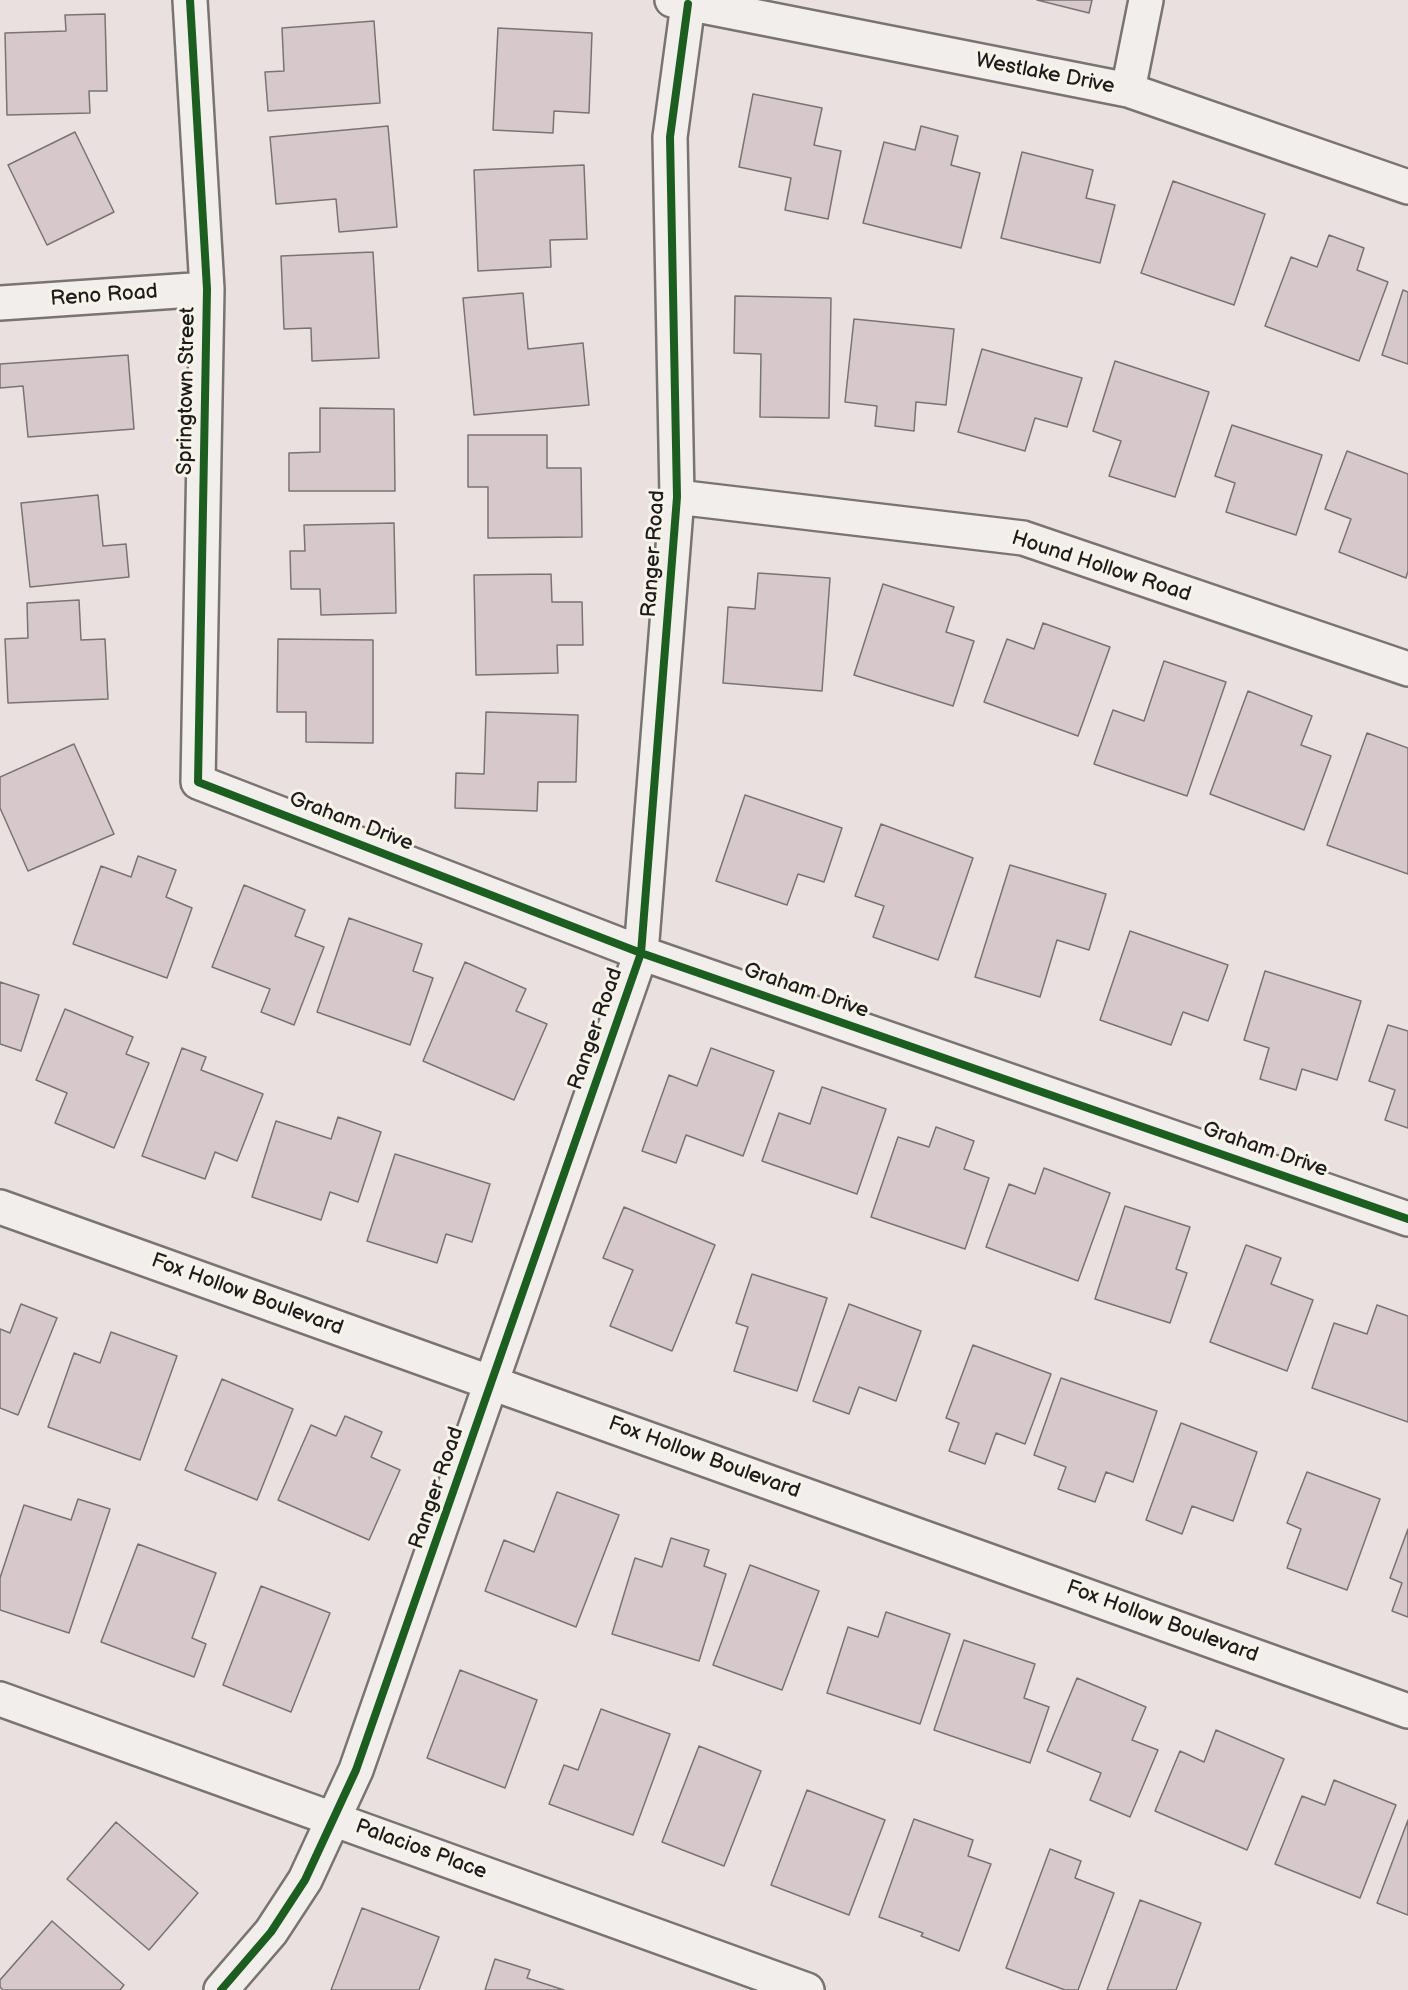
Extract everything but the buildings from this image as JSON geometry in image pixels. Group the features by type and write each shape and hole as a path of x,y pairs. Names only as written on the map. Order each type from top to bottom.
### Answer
{"street":[{"name":"Springtown Street","path":"190,0 207,289 198,782"},
{"path":"1128,90 1146,0"},
{"name":"Westlake Drive","path":"680,2 1128,90 1408,187"},
{"name":"Ranger Road","path":"221,1990 271,1932 305,1880 356,1770 641,952 677,497 670,137 680,2"},
{"name":"Reno Road","path":"0,303 207,289"},
{"name":"Hound Hollow Road","path":"677,497 1023,538 1408,669"},
{"name":"Graham Drive","path":"198,782 641,952 1408,1219"},
{"name":"Fox Hollow Boulevard","path":"0,1207 1408,1711"},
{"name":"Palacios Place","path":"0,1699 807,1990"}],"cycle path":[{"path":"190,0 207,289 198,782 641,953 1408,1219"},
{"path":"221,1990 271,1932 305,1880 356,1770 641,953 677,497 670,137 688,4"}]}
